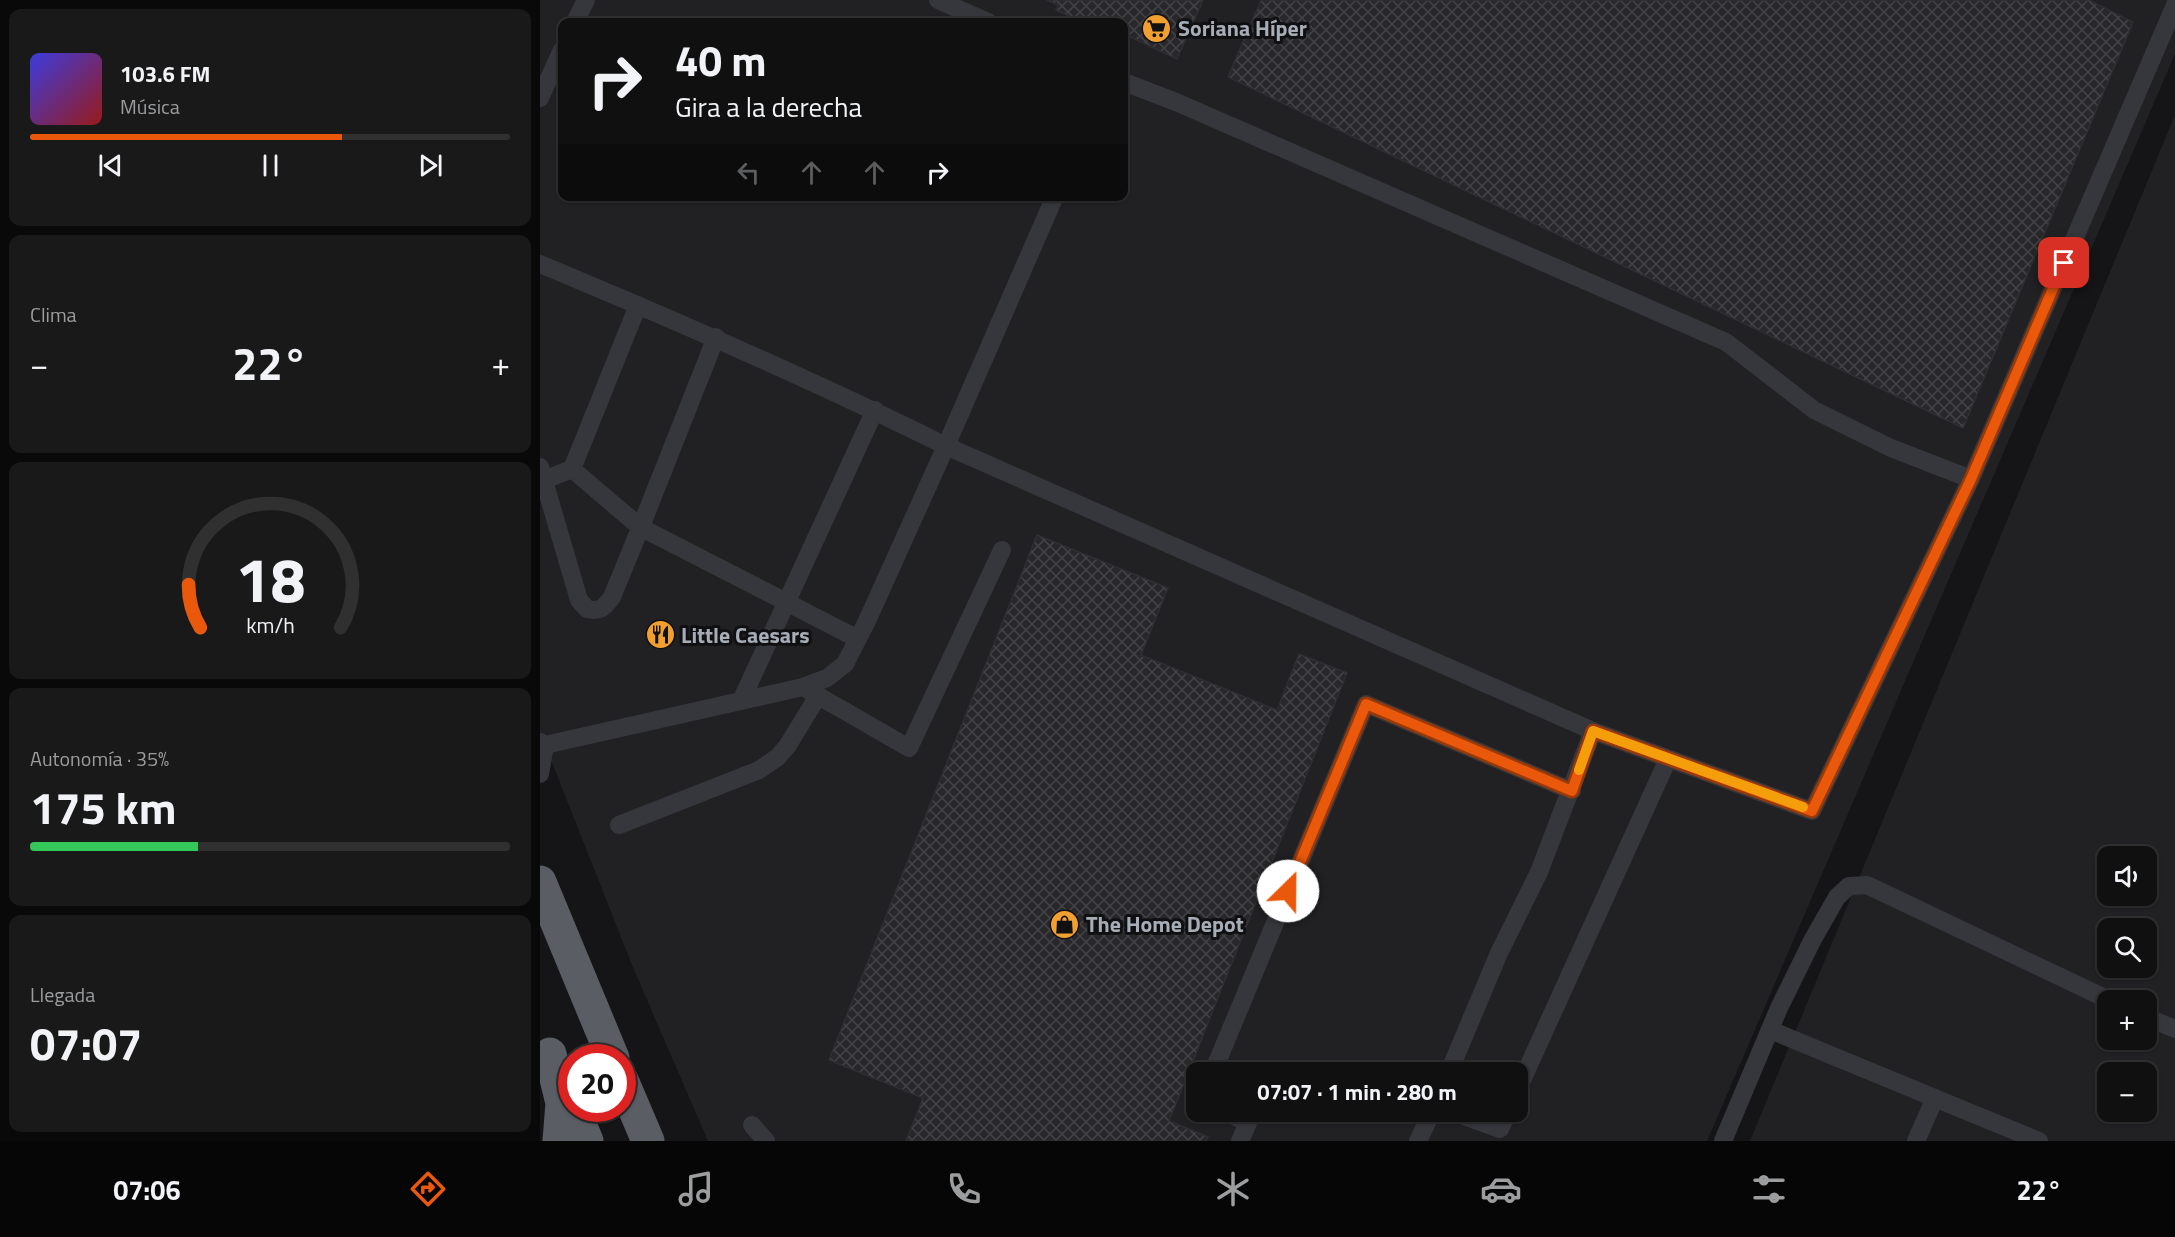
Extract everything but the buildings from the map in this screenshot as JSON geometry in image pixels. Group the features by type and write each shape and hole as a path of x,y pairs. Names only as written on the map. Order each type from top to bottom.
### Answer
{"highway":[{"path":"540,882 607,1044"},
{"path":"545,1042 558,1072"},
{"path":"545,1042 562,1103 559,1141"},
{"path":"636,1113 648,1141"},
{"path":"579,1122 587,1141"}],"lane":[{"path":"578,18 586,0"},
{"path":"938,0 979,18"},
{"path":"540,264 716,337 875,410 946,446 1593,731 1812,811 1971,479 2175,5"},
{"path":"540,98 558,59"},
{"path":"1128,84 1197,111 1725,342 1814,411 1891,448 1971,479"},
{"path":"619,825 759,770 778,757 788,745 810,692 845,664 946,446 1053,201"},
{"path":"572,469 638,305"},
{"path":"716,337 640,527 612,597 605,608 597,611 587,609 579,600 542,473 572,469 640,527 858,639"},
{"path":"741,701 875,410"},
{"path":"540,774 543,744 741,701 810,692 909,748 1002,550"},
{"path":"1217,1062 1366,704 1572,791"},
{"path":"1453,1062 1499,953 1539,872 1572,791 1593,731"},
{"path":"1528,1067 1668,759"},
{"path":"1723,1141 1770,1030 1813,939 1837,897 1849,886 1867,885 2097,994"},
{"path":"2157,1022 2175,1029"},
{"path":"1770,1030 2038,1141"},
{"path":"1916,1141 1935,1098"},
{"path":"1240,1141 1248,1123 1246,1122"},
{"path":"1418,1141 1427,1122"},
{"path":"1481,1122 1500,1129 1503,1122"},
{"path":"752,1125 766,1141"}],"shaded area":[{"path":"540,0 2175,0 2175,54 1707,1141 708,1141 632,965 540,732"},
{"path":"2175,115 2175,1141 1750,1141"}],"slow traffic":[{"path":"1579,770 1593,731 1803,807"}],"place":[{"name":"Soriana Híper","path":"1157,28"},
{"name":"Little Caesars","path":"660,635"},
{"name":"The Home Depot","path":"1065,924"}],"route":[{"path":"1288,891 1366,704 1572,791 1593,731 1812,811 1971,479 2064,263"}]}
